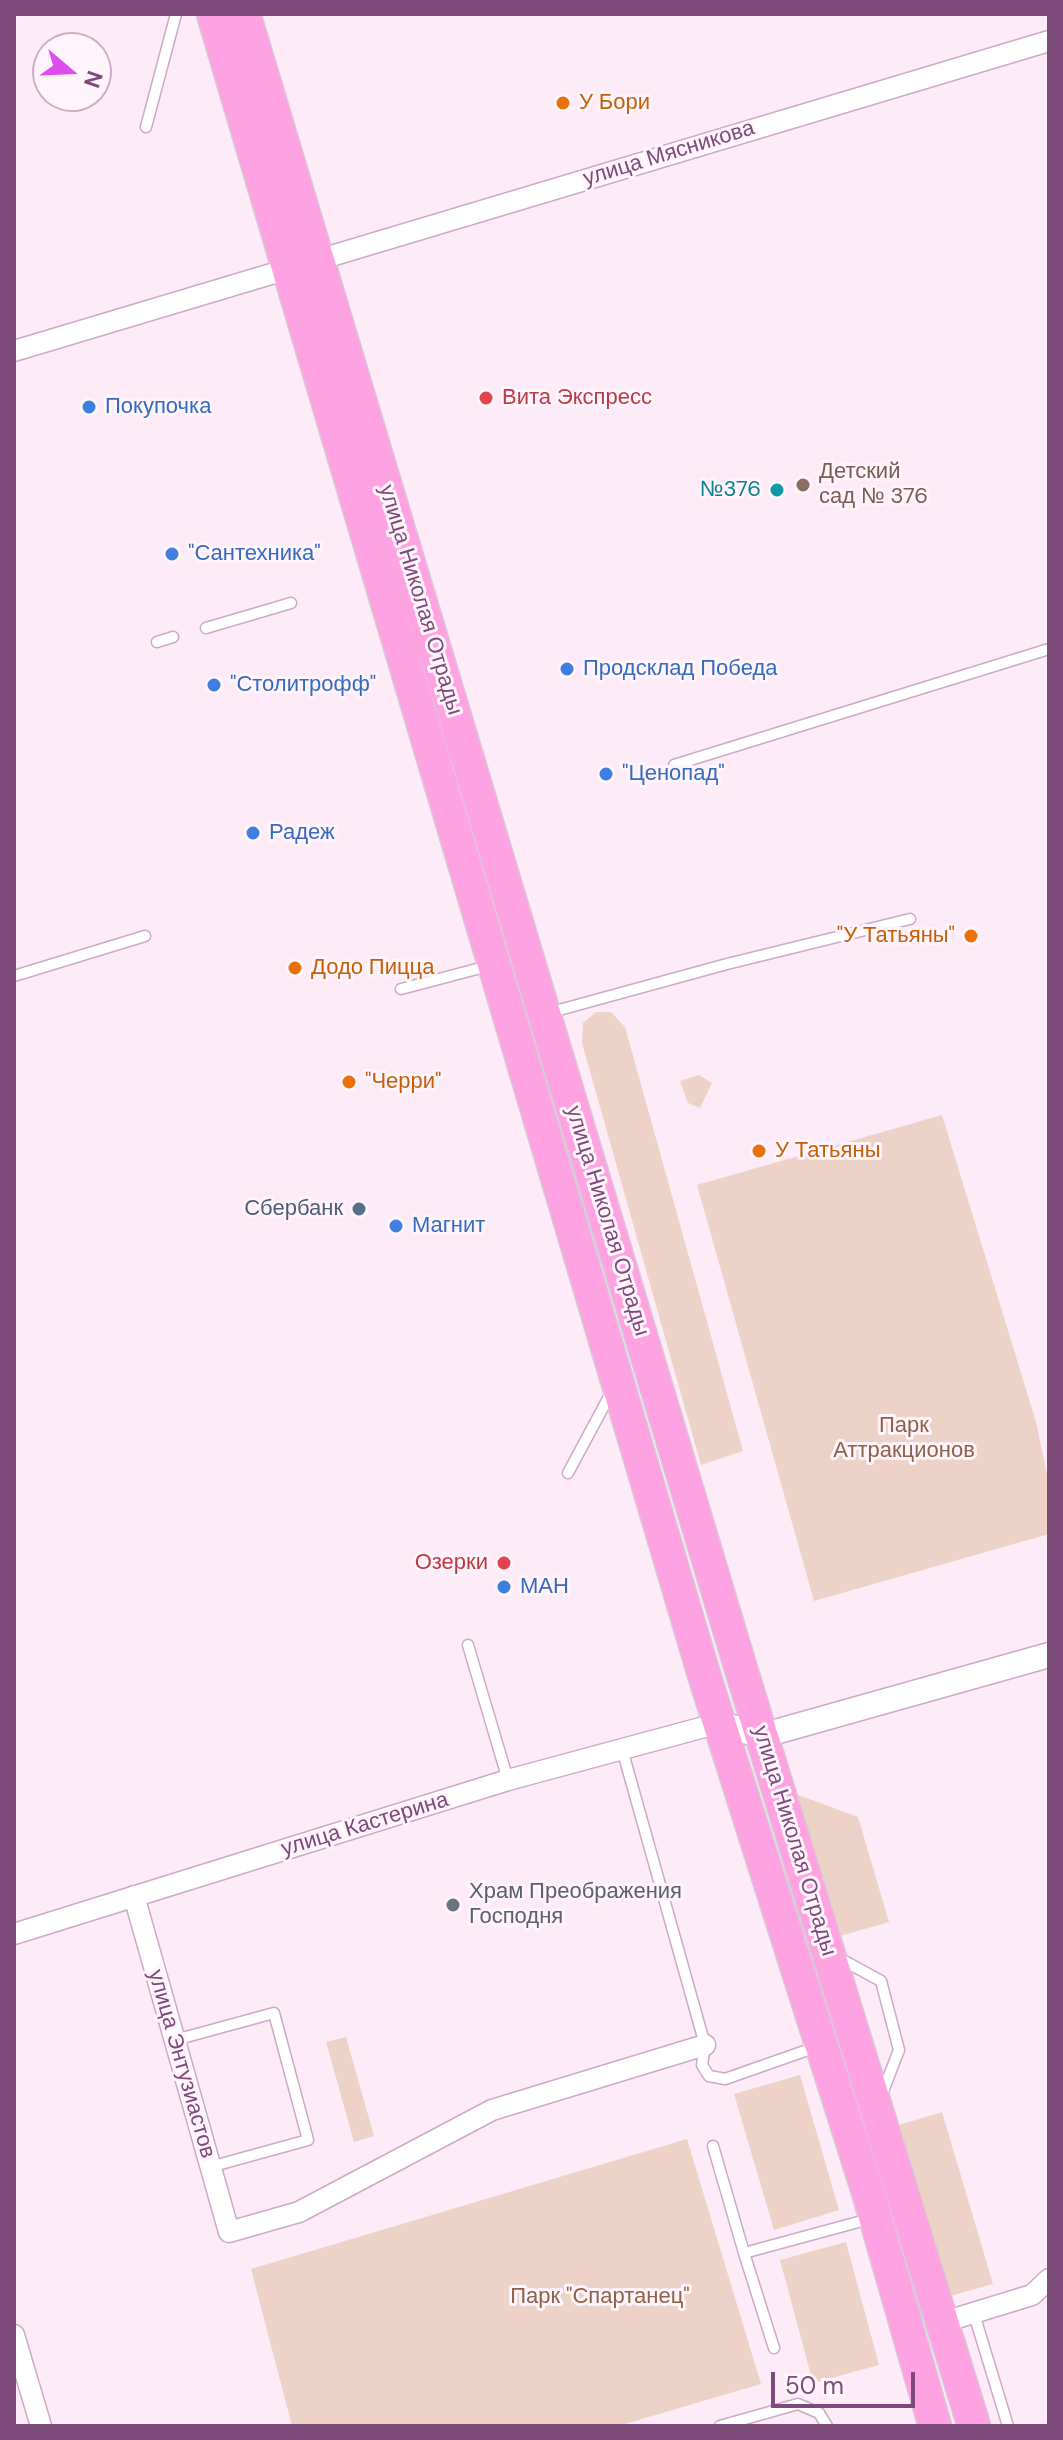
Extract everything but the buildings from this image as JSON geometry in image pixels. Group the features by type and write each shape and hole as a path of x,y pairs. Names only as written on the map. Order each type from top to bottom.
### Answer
{"main road":[{"name":"улица Николая Отрады","path":"213,14 304,266 545,1014 761,1736 876,2107 959,2318 974,2426"},
{"name":"улица Николая Отрады","path":"244,14 304,266 493,965 719,1723 875,2217 935,2426"}],"street":[{"name":"улица Мясникова","path":"14,351 1049,41"},
{"path":"719,1723 761,1736 1049,1655"},
{"name":"улица Кастерина","path":"14,1934 508,1780 719,1723"},
{"name":"улица Энтузиастов","path":"134,1896 229,2232 299,2212 492,2110 705,2045"},
{"path":"959,2318 1032,2295 1049,2279"},
{"path":"14,2335 41,2426"}],"lane":[{"path":"146,127 176,14"},
{"path":"206,628 291,603"},
{"path":"157,642 173,637"},
{"path":"674,765 1049,649"},
{"path":"545,1014 727,964 910,919"},
{"path":"14,976 145,936"},
{"path":"401,989 493,965"},
{"path":"568,1473 617,1382"},
{"path":"468,1645 508,1780"},
{"path":"622,1749 705,2045 702,2065 709,2076 720,2079 821,2045"},
{"path":"175,2040 274,2013 308,2140 210,2167"},
{"path":"713,2146 774,2348"},
{"path":"744,2253 875,2217"},
{"path":"959,2318 1008,2426"},
{"path":"720,2426 798,2404 819,2413 827,2426"}],"green space":[{"path":"596,1012 611,1012 625,1027 743,1451 701,1465 582,1043 583,1023"},
{"path":"699,1075 712,1083 700,1108 688,1103 680,1081"},
{"name":"Парк Аттракционов","path":"942,1115 1036,1422 1049,1484 1049,1534 814,1601 697,1185"},
{"path":"793,1793 858,1817 889,1922 837,1937"},
{"path":"346,2037 374,2136 354,2142 326,2042"},
{"path":"800,2075 839,2210 774,2230 734,2094"},
{"path":"942,2112 993,2284 947,2297 896,2126"},
{"name":"Парк \"Спартанец\"","path":"687,2139 761,2384 618,2426 292,2426 251,2269"},
{"path":"846,2242 879,2365 813,2383 780,2260"}],"place":[{"name":"У Бори","path":"563,103"},
{"name":"Вита Экспресс","path":"486,398"},
{"name":"Покупочка","path":"89,407"},
{"name":"Детский сад № 376","path":"803,485"},
{"name":"№376","path":"777,490"},
{"name":"\"Сантехника\"","path":"172,554"},
{"name":"Продсклад Победа","path":"567,669"},
{"name":"\"Столитрофф\"","path":"214,685"},
{"name":"\"Ценопад\"","path":"606,774"},
{"name":"Радеж","path":"253,833"},
{"name":"\"У Татьяны\"","path":"971,936"},
{"name":"Додо Пицца","path":"295,968"},
{"name":"\"Черри\"","path":"349,1082"},
{"name":"У Татьяны","path":"759,1151"},
{"name":"Сбербанк","path":"359,1209"},
{"name":"Магнит","path":"396,1226"},
{"name":"Озерки","path":"504,1563"},
{"name":"МАН","path":"504,1587"},
{"name":"Храм Преображения Господня","path":"453,1905"}]}
